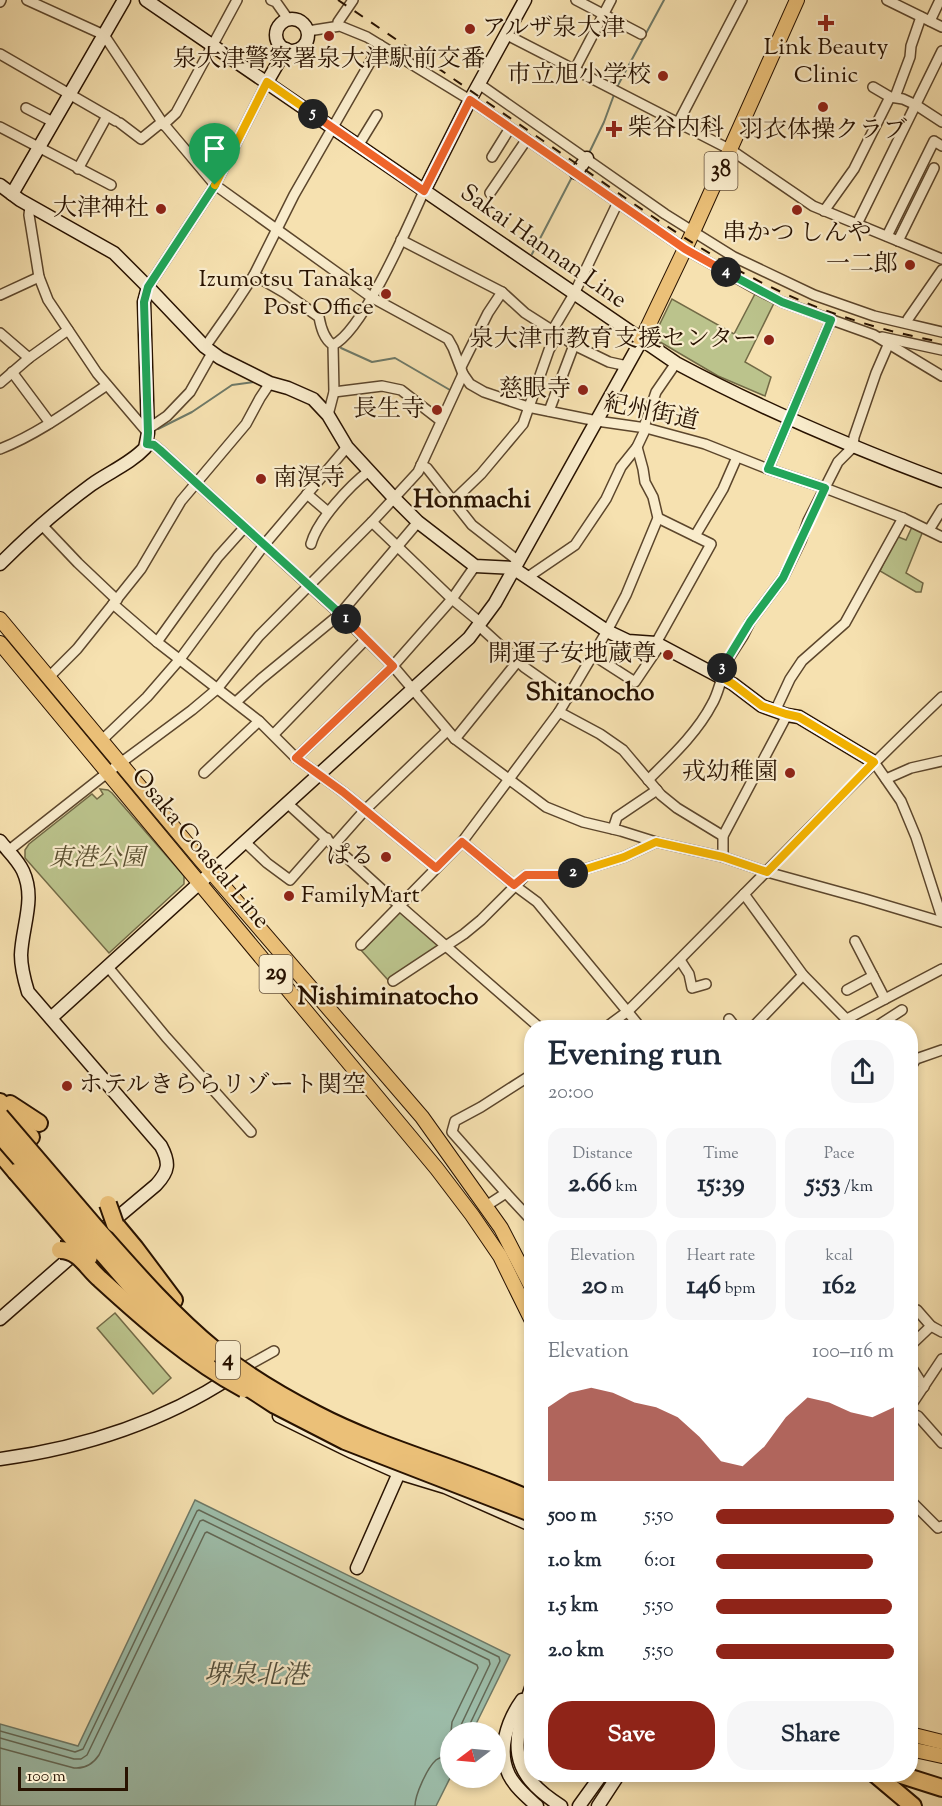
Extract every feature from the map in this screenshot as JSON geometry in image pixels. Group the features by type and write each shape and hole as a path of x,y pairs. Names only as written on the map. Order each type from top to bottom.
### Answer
{"highway":[{"path":"0,1096 35,1130 131,1253 196,1326 220,1350 279,1400"},
{"path":"0,1102 35,1130"},
{"name":"4","path":"0,1116 170,1310 218,1352 279,1400 374,1441 524,1497"},
{"name":"4","path":"0,1135 153,1310 215,1364 279,1400 327,1433 381,1457 524,1511"},
{"path":"0,1153 150,1324"},
{"path":"108,1204 115,1224 174,1300"},
{"path":"60,1250 73,1252 150,1324 200,1363 229,1381 279,1400"},
{"path":"918,1780 942,1788"},
{"path":"870,1782 898,1806"},
{"path":"884,1782 913,1806"}],"main road":[{"name":"38","path":"641,340 731,150 797,0"},
{"name":"Osaka Coastal Line","path":"0,619 119,764 422,1117 501,1228 524,1272"},
{"name":"Osaka Coastal Line","path":"0,643 403,1127 472,1215 500,1256 524,1305"},
{"path":"918,1736 942,1742"},
{"path":"918,1751 942,1756"}],"street":[{"path":"27,0 104,35"},
{"path":"12,194 124,0"},
{"name":"Sakai Hannan Line","path":"146,0 676,363 730,392 789,419 853,447 942,481"},
{"path":"0,54 118,122 141,139 176,113 237,0"},
{"path":"271,0 276,2 288,19"},
{"path":"338,22 353,0"},
{"path":"333,345 340,342 374,299 424,191 470,100 525,0"},
{"path":"576,0 641,34"},
{"path":"575,69 611,0"},
{"path":"678,123 742,0"},
{"path":"887,0 942,27"},
{"path":"824,210 854,169 893,97 910,57 911,46 940,0"},
{"path":"288,19 298,20 306,26 308,31 304,45 296,50 286,49 279,43 276,34 280,25 288,19"},
{"path":"308,31 340,26 367,37 470,100 685,249 756,289 874,335 942,350"},
{"path":"505,34 731,150 813,206 942,259"},
{"name":"紀州街道","path":"104,35 163,124 215,185 374,299 448,339 470,384 484,392 528,406 597,421 646,428 705,444 903,518 942,537"},
{"path":"148,435 190,392 208,350 254,275 294,195 380,45"},
{"path":"0,564 41,524 93,483 140,454 145,448 148,435 144,302 148,287 215,185 286,49"},
{"path":"857,224 942,51"},
{"path":"479,84 693,232 764,272 814,295 874,316 942,332"},
{"path":"873,87 916,105 942,122"},
{"path":"26,108 53,122"},
{"path":"358,146 377,115"},
{"path":"78,169 107,116"},
{"path":"0,127 111,185"},
{"path":"492,157 510,128"},
{"path":"490,193 527,139"},
{"path":"886,236 934,141 942,146"},
{"path":"576,173 587,158"},
{"path":"898,241 934,168"},
{"path":"0,185 30,206 114,253 208,350 270,383 288,387 313,399 328,415 347,447 394,498 418,522 475,566 515,564"},
{"path":"453,501 481,474 523,424 555,333 618,202"},
{"path":"30,206 29,215 39,277 48,300 106,386 154,445 366,639 414,689 455,739 546,807 583,822 723,857 767,872 942,920"},
{"path":"401,240 502,292 525,313 574,345 609,362 627,366"},
{"path":"908,320 942,270"},
{"path":"254,275 320,317 327,341 333,345"},
{"path":"0,295 39,277"},
{"path":"0,1319 156,1185 164,1176 167,1165 161,1146 28,992 22,973 21,954 29,907 28,888 22,870 4,846 107,773 217,689 259,636 418,472 488,312 502,292"},
{"path":"805,310 814,295"},
{"path":"768,469 831,320"},
{"path":"0,382 68,330"},
{"path":"0,333 29,358"},
{"path":"874,335 942,375"},
{"path":"51,1018 317,774 414,689 480,624 495,603 641,340"},
{"path":"648,780 702,721 714,702 720,676 750,622 783,578 838,462 853,447 854,437 876,373 889,343"},
{"path":"328,415 334,392 333,345"},
{"path":"549,411 574,345"},
{"path":"528,577 575,546 606,499 621,467 637,447 646,428 645,424 656,392 676,363"},
{"path":"12,372 50,423"},
{"path":"49,677 77,649 141,569 181,501 246,424 270,383"},
{"path":"0,449 50,423 106,386"},
{"path":"334,392 382,386 401,390 441,421"},
{"path":"101,741 147,697 180,659 264,545 347,447"},
{"path":"361,945 462,842 559,712 607,631 626,595 658,518 653,497 645,482 637,447"},
{"path":"695,536 723,489 737,457"},
{"path":"421,465 427,468 472,525 528,577 607,631 628,641 658,644 720,676 762,706 799,717 874,762 901,801 916,837 942,920"},
{"path":"311,544 328,512 352,485 369,471"},
{"path":"307,494 328,512"},
{"path":"929,530 942,509"},
{"path":"593,655 636,682 711,544 658,518"},
{"path":"723,857 723,836 781,712 790,679 802,661 845,623 903,518"},
{"path":"372,522 518,661 568,698"},
{"path":"236,702 340,614 418,522"},
{"path":"41,524 115,602 157,642 236,702 274,734 296,758 436,868"},
{"path":"157,642 218,557 244,528"},
{"path":"296,758 393,666 452,599 475,566"},
{"path":"274,734 366,639"},
{"path":"455,739 518,661"},
{"path":"616,1020 680,960 874,762 942,697"},
{"path":"559,712 600,734 623,750 657,790 677,808 723,836"},
{"path":"204,773 259,721"},
{"path":"334,845 365,810 447,731"},
{"path":"886,779 911,768 942,761"},
{"path":"613,829 617,816 657,790"},
{"path":"287,803 531,1020"},
{"path":"245,842 267,863 290,880 327,838"},
{"path":"462,842 537,902 635,1020"},
{"path":"393,981 464,934 526,875 566,875 624,857 656,842"},
{"path":"744,894 803,975 847,1019 942,969"},
{"path":"855,941 885,999"},
{"path":"680,960 689,974 692,988 706,984"},
{"path":"108,967 251,1132"},
{"path":"760,1020 803,975"},
{"path":"847,990 873,976"},
{"path":"886,1020 902,1010"},
{"path":"918,1058 942,1050"},
{"path":"524,1079 481,1107 455,1120 452,1132 524,1213"},
{"path":"0,1107 104,1229 175,1307 209,1337 247,1366 311,1405 408,1451 445,1487"},
{"path":"0,1145 154,1322 225,1381 302,1429 399,1473 445,1487 524,1522"},
{"path":"486,1206 506,1194"},
{"path":"918,1311 931,1326 942,1332"},
{"path":"918,1338 931,1326"},
{"path":"0,1459 62,1448 131,1427 191,1401 274,1351"},
{"path":"918,1396 942,1359"},
{"path":"918,1378 924,1387"},
{"path":"918,1416 942,1443"},
{"path":"357,1568 408,1451"},
{"path":"918,1511 922,1517 938,1528 942,1526"},
{"path":"524,1697 510,1721 504,1747 505,1761 509,1775 537,1806"},
{"path":"524,1710 517,1739 524,1772"},
{"path":"531,1782 543,1795 561,1806"},
{"path":"579,1806 596,1782"},
{"path":"598,1806 614,1782"}],"green space":[{"path":"756,292 775,301 745,362 771,377 765,396 718,376 655,339 655,334 672,299 734,334"},
{"path":"912,527 923,531 906,573 923,583 921,592 916,592 880,571 896,536 906,540"},
{"name":"東港公園","path":"100,789 112,793 184,876 184,884 109,953 25,858 25,850 29,844 92,794 97,799 103,794"},
{"path":"400,909 442,945 388,980 360,949"},
{"path":"115,1313 171,1378 153,1394 97,1328"}],"water":[{"name":"堺泉北港","path":"195,1500 510,1655 477,1722 440,1722 440,1788 445,1788 436,1806 0,1806 0,1724 78,1746"}],"waterway":[{"path":"617,87 664,0"},
{"path":"590,151 615,92"},
{"path":"532,254 572,177"},
{"path":"341,348 372,362 395,358 450,390"},
{"path":"158,429 192,412 232,385 254,382"}],"railway":[{"path":"338,0 638,207 726,263 772,288 819,308 892,331 942,342"}],"place":[{"name":"Link Beauty Clinic","path":"826,23"},
{"name":"アルザ泉大津","path":"470,29"},
{"name":"泉大津警察署泉大津駅前交番","path":"329,36"},
{"name":"市立旭小学校","path":"663,76"},
{"name":"羽衣体操クラブ","path":"823,107"},
{"name":"柴谷内科","path":"614,129"},
{"name":"大津神社","path":"161,209"},
{"name":"串かつ しんや","path":"797,210"},
{"name":"一二郎","path":"910,265"},
{"name":"Izumotsu Tanaka Post Office","path":"386,294"},
{"name":"泉大津市教育支援センター","path":"769,340"},
{"name":"慈眼寺","path":"583,390"},
{"name":"長生寺","path":"437,410"},
{"name":"南溟寺","path":"261,479"},
{"name":"開運子安地蔵尊","path":"668,655"},
{"name":"戎幼稚園","path":"790,773"},
{"name":"ぱる","path":"386,857"},
{"name":"FamilyMart","path":"289,896"},
{"name":"ホテルきららリゾート関空","path":"67,1086"}],"district":[{"name":"Honmachi","path":"472,500"},
{"name":"Shitanocho","path":"590,693"},
{"name":"Nishiminatocho","path":"388,997"}],"route":[{"path":"267,82 424,191 470,100 685,249 782,302 831,320 768,469 825,488 783,578 750,622 718,675 762,706 799,717 874,762 767,872 723,857 656,842 624,857 566,875 526,875 514,885 462,842 436,868 343,792 296,758 393,666 340,614 196,482 154,445 147,444 144,302 148,287 215,185 267,82"}]}
